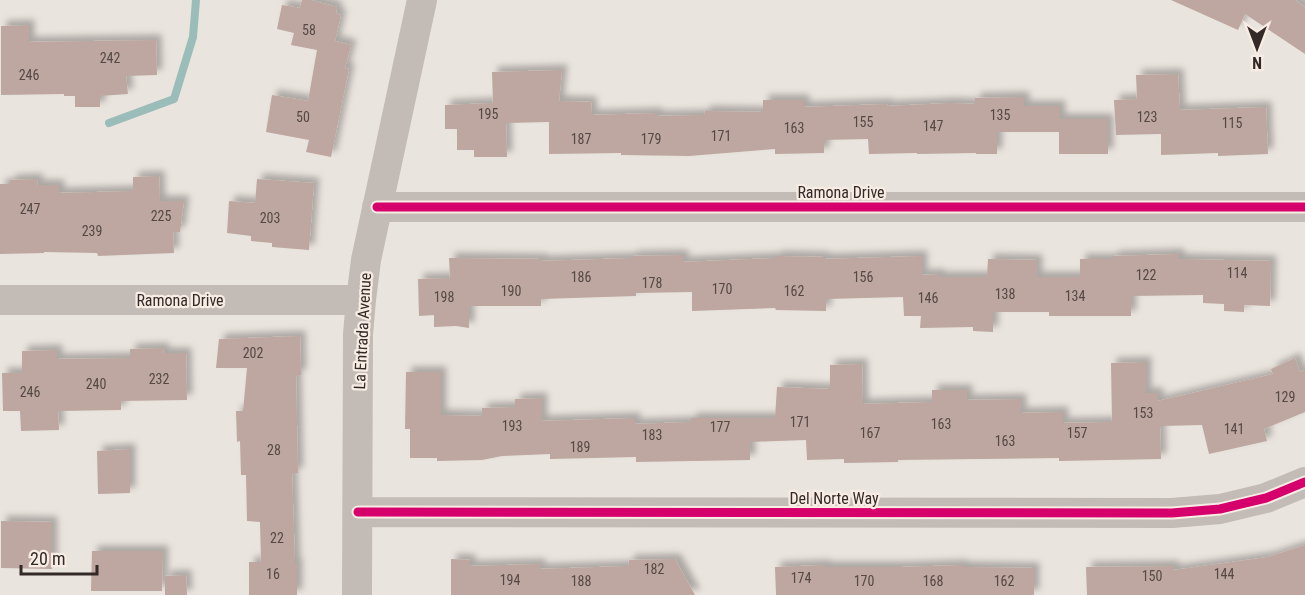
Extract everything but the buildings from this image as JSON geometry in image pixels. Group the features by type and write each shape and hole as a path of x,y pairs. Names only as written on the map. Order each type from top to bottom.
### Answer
{"street":[{"name":"La Entrada Avenue","path":"357,595 358,334 361,300 366,260 422,0"},
{"name":"Ramona Drive","path":"377,207 1305,207"},
{"name":"Ramona Drive","path":"0,300 361,300"},
{"name":"Del Norte Way","path":"358,512 1172,513 1220,509 1266,498 1305,482"}],"waterway":[{"path":"109,123 174,99 193,37 196,0"}],"cycle path":[{"path":"377,207 1305,207"},
{"path":"358,512 1172,513 1220,509 1266,498 1305,482"}]}
